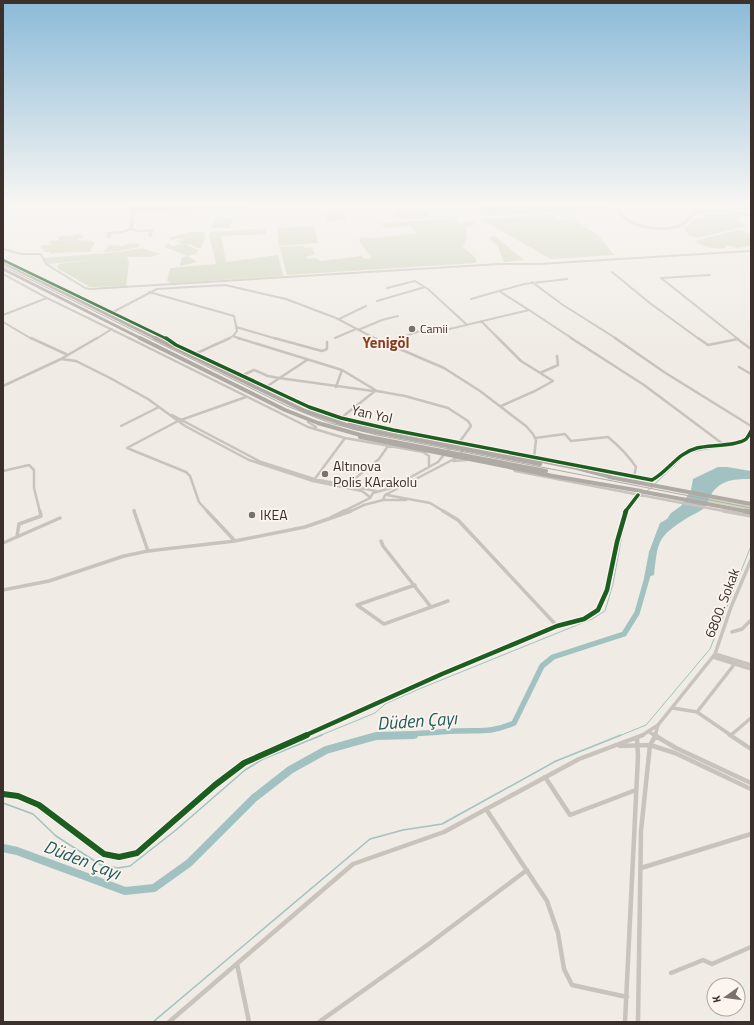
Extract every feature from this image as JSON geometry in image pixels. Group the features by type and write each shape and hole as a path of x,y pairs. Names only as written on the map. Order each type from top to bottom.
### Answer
{"highway":[{"path":"3,262 233,375 238,375 293,405 318,416 355,428 611,477"},
{"path":"3,269 218,379 229,382 308,422 336,432 678,501 751,512"},
{"path":"293,405 362,426 463,444 629,481 751,504"},
{"path":"285,410 318,423 364,436 546,471 639,493"}],"street":[{"path":"13,252 21,254 41,254 46,264 90,289 500,264 539,264 737,252"},
{"name":"Yan Yol","path":"3,262 162,335 176,345 197,353 238,375 310,407 341,418 454,443"},
{"path":"11,266 33,278"},
{"path":"612,272 651,304 708,345 738,339"},
{"name":"Yan Yol","path":"3,275 47,298 218,379 222,384 308,427 345,438 423,452 429,456 430,460"},
{"path":"710,275 661,278 751,349"},
{"path":"471,299 532,282 567,279"},
{"path":"387,288 415,281 425,287 466,324"},
{"path":"532,282 664,372 751,426"},
{"path":"113,312 157,289 225,285 286,299 339,319 384,343 410,352 444,368 501,406 526,426 536,440 535,458"},
{"path":"377,302 425,287"},
{"path":"499,291 644,385 724,445"},
{"path":"149,292 234,316 236,331 233,336 197,353"},
{"path":"3,315 47,298"},
{"path":"339,319 366,306"},
{"path":"384,343 420,331 437,332 529,310"},
{"path":"335,338 382,320 388,320 398,316"},
{"path":"481,321 495,333 511,352 553,381 535,391 501,406"},
{"path":"3,322 42,344 68,355"},
{"path":"236,327 322,351 328,349 327,342"},
{"path":"3,386 61,359 112,329"},
{"path":"233,336 342,370 376,391"},
{"path":"540,373 558,364 557,356"},
{"path":"61,359 76,361 141,396 178,421 249,460 314,480 362,491 376,501"},
{"path":"266,387 307,360"},
{"path":"739,366 751,374"},
{"path":"238,375 253,370 268,376 279,378 405,396 448,408 470,424 471,426 463,444 464,451 458,457 385,495 383,500"},
{"path":"336,387 342,370"},
{"path":"222,384 229,382"},
{"path":"341,418 376,391"},
{"path":"235,541 199,502 190,476 186,472 127,448 178,421 248,397"},
{"path":"121,426 159,407"},
{"path":"166,412 254,459 314,480 347,485 385,495 392,495 430,503 458,520 557,626"},
{"path":"308,422 323,432"},
{"path":"327,520 370,497 372,494 429,468 440,461 454,443 652,480 662,474 688,451 744,441 751,431"},
{"path":"535,438 565,434 571,441 608,437 618,445 636,467 634,477"},
{"path":"314,480 345,438"},
{"path":"347,485 379,458 388,446 398,445"},
{"path":"525,458 535,458"},
{"path":"429,468 430,460 440,461"},
{"path":"447,462 474,460"},
{"path":"554,461 560,465"},
{"path":"3,470 29,465 34,470 34,488 41,516 19,524 17,536"},
{"path":"627,475 629,481"},
{"path":"3,794 18,796 39,805 104,854 119,857 137,853 244,763 442,674 557,626 584,619 598,610 607,590 617,542 626,510 639,493"},
{"path":"3,590 49,581 124,556 148,551 235,541 305,527 376,501 412,500"},
{"path":"711,507 751,516"},
{"path":"134,510 148,551"},
{"path":"3,542 60,518"},
{"path":"381,541 383,546 431,607"},
{"name":"6800. Sokak","path":"169,1022 353,864 444,832 579,759 637,738 649,732 658,725 714,655 731,607 751,560"},
{"path":"415,585 357,605 384,624 448,601"},
{"path":"732,632 742,629 751,620"},
{"path":"714,655 751,669"},
{"path":"736,663 751,665"},
{"path":"697,712 736,663"},
{"path":"673,708 697,712 751,749"},
{"path":"731,735 751,718"},
{"path":"638,1022 642,831 650,745 656,735 658,725"},
{"path":"649,732 676,748 751,783"},
{"path":"626,1022 638,756 636,746 637,738"},
{"path":"616,746 650,745 675,752 751,789"},
{"path":"544,777 570,815 636,790"},
{"path":"486,809 547,902 558,933 564,969 572,985 627,997"},
{"path":"641,868 751,834"},
{"path":"319,1022 426,946 527,870"},
{"path":"671,973 703,960 712,964 751,947"},
{"path":"237,964 249,1022"}],"green space":[{"path":"43,252 90,252 50,254 51,252"},
{"path":"120,252 154,252 160,254 148,257 127,257 129,262 126,286 90,287 57,268 59,264 91,260 47,264 44,258"},
{"path":"177,252 197,252 196,254 188,256"},
{"path":"213,252 224,252 226,262 278,255 283,276 171,283 167,281 170,268 216,264"},
{"path":"281,252 314,252 315,254 306,257 307,259 316,258 321,261 361,256 365,259 372,258 367,252 469,252 476,258 476,263 287,275"},
{"path":"500,252 514,252 524,260 504,262"},
{"path":"538,252 611,252 614,255 551,259"},
{"path":"188,256 197,262 180,266 182,257"},
{"path":"710,498 751,505 751,510 708,502"}],"water":[{"path":"718,467 751,471 751,479 735,480 725,482 720,485 712,493 703,509 687,518 664,535 658,547 654,575 644,578 649,552 660,523 667,519 671,513 681,506 691,490 693,479"}],"waterway":[{"path":"737,444 746,441 751,436"},
{"path":"654,485 687,453 723,446"},
{"path":"647,491 652,487"},
{"path":"629,508 641,496"},
{"path":"319,736 375,713 385,704 419,689 592,619 605,611 613,584 624,524"},
{"path":"619,736 646,725 710,649 751,546"},
{"name":"Düden Çayı","path":"382,736 486,730 499,728 514,723 542,666 553,657 624,634 637,613 649,571"},
{"path":"3,803 33,814 56,836 101,865 118,868 130,866 176,830 245,770 263,759 322,735"},
{"name":"Düden Çayı","path":"382,736 414,735"},
{"path":"153,1022 370,839 403,830 442,824 556,761 621,735"},
{"name":"Düden Çayı","path":"3,848 17,851 125,891 154,888 189,863 254,798 290,770 326,750 376,736 382,736"}],"tram line":[{"path":"3,266 287,406 330,423 377,435 751,508"}],"cycle path":[{"path":"3,260 162,335 176,345 309,407 341,418 393,430 652,480 661,474 676,459 690,450 704,446 740,442 746,439 751,431"},
{"path":"3,794 18,796 39,805 104,854 119,857 137,853 215,785 244,763 442,674 557,626 584,619 598,610 607,590 617,542 626,510 638,495"}],"place":[{"name":"Camii","path":"412,329"},
{"name":"Altınova Polis KArakolu","path":"325,474"},
{"name":"IKEA","path":"252,515"}],"district":[{"name":"Yenigöl","path":"386,343"}]}
